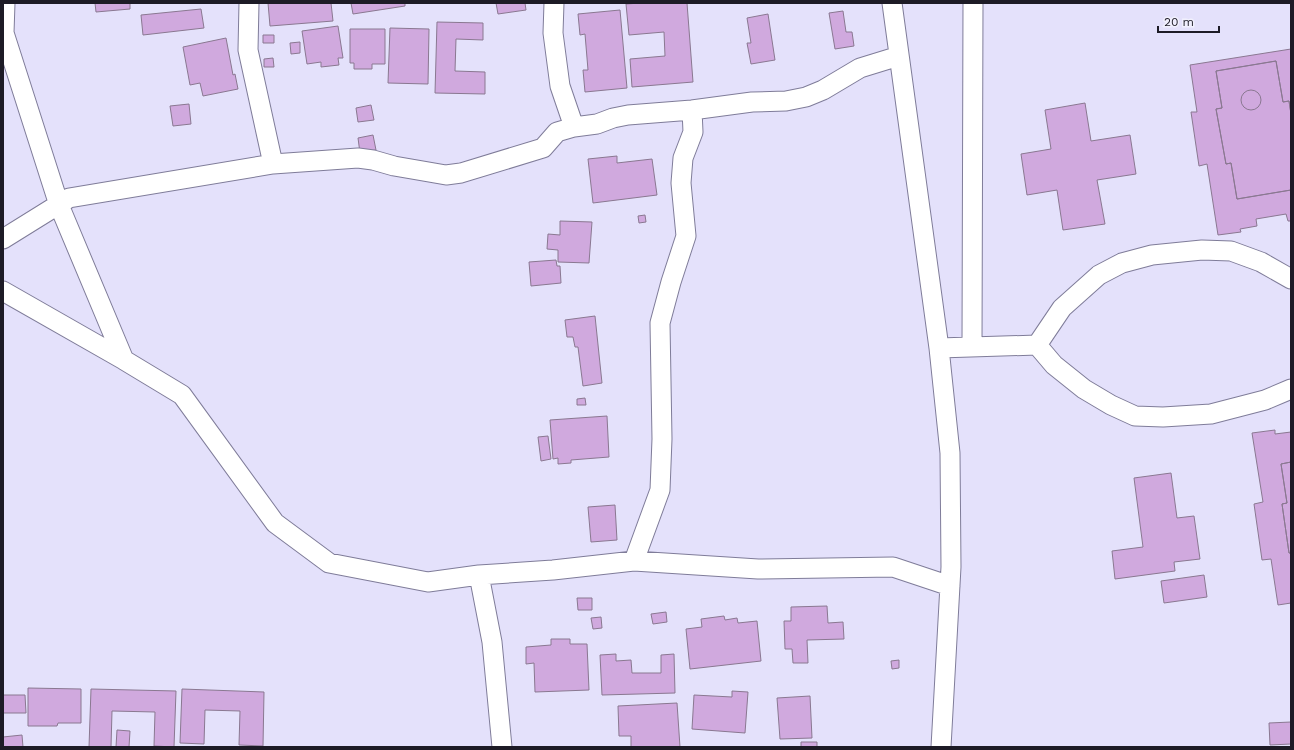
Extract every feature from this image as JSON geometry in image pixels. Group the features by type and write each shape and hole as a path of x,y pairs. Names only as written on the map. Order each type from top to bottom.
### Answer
{"street":[{"path":"5,3 4,33 59,205 124,360"},
{"path":"249,3 248,50 273,164"},
{"path":"554,3 553,33 560,86 574,127"},
{"path":"892,3 938,348 950,453 951,568 940,747"},
{"path":"972,347 973,3"},
{"path":"3,239 69,198 273,164 358,158 446,175 461,173 543,148 557,132 574,127 597,124 613,118 628,115 692,110 752,102 786,101 806,97 822,90 860,68 899,56"},
{"path":"634,561 660,490 662,439 660,323 671,282 686,236 681,183 683,158 693,132 692,110"},
{"path":"1036,345 1062,308 1099,275 1122,263 1152,255 1202,250 1231,251 1261,262 1291,279"},
{"path":"3,291 124,360 182,396 274,523 329,563 428,582 479,575 553,570 634,561 758,570 893,568 950,586"},
{"path":"938,348 1036,345 1054,365 1084,388 1111,405 1135,416 1163,417 1211,414 1266,400 1291,388"},
{"path":"479,575 492,642 502,747"}],"building":[{"path":"95,3 130,3 130,9 96,12"},
{"path":"268,3 331,3 333,21 270,26"},
{"path":"351,3 405,3 405,6 353,14"},
{"path":"496,3 525,3 526,10 498,14"},
{"path":"687,3 693,82 632,87 630,59 665,56 664,32 629,35 626,4"},
{"path":"201,9 204,28 143,35 141,15"},
{"path":"620,10 627,88 585,92 583,70 588,70 585,34 580,35 578,14"},
{"path":"843,11 846,32 852,32 854,46 835,49 829,13"},
{"path":"768,14 775,60 751,64 747,43 751,43 747,18"},
{"path":"437,22 483,23 483,40 456,39 455,71 485,72 485,94 435,93"},
{"path":"338,26 343,58 338,58 339,65 321,67 321,62 307,64 302,31"},
{"path":"390,28 429,29 428,84 388,83"},
{"path":"350,29 385,29 385,64 372,64 372,69 354,69 354,63 350,63"},
{"path":"263,35 274,35 274,43 263,43"},
{"path":"226,38 233,75 235,74 238,89 203,96 200,83 190,85 183,47"},
{"path":"300,42 300,53 291,54 290,43"},
{"path":"1291,49 1291,114 1289,101 1283,102 1276,61 1216,71 1222,108 1216,109 1226,164 1231,163 1237,199 1291,190 1291,221 1288,221 1286,214 1256,219 1257,226 1240,229 1241,232 1218,235 1207,164 1199,166 1191,112 1197,112 1190,65"},
{"path":"273,58 274,67 264,67 264,59"},
{"path":"1276,61 1283,102 1289,101 1291,114 1291,190 1237,199 1231,163 1226,164 1216,109 1222,108 1216,71"},
{"path":"1251,90 1258,93 1261,100 1258,107 1251,110 1244,107 1241,100 1244,93"},
{"path":"1085,103 1091,141 1130,135 1136,174 1097,180 1105,224 1063,230 1057,190 1027,195 1021,154 1051,149 1045,110"},
{"path":"189,104 191,124 173,126 170,106"},
{"path":"371,105 374,120 358,122 356,108"},
{"path":"373,135 376,150 360,153 358,138"},
{"path":"617,156 617,163 652,159 657,195 593,203 588,159"},
{"path":"645,215 646,222 639,223 638,216"},
{"path":"560,221 592,222 589,263 558,262 558,250 547,249 548,234 560,235"},
{"path":"556,260 557,266 560,266 561,283 531,286 529,262"},
{"path":"595,316 602,383 583,386 578,347 575,347 573,337 567,337 565,320"},
{"path":"585,398 586,405 577,405 577,399"},
{"path":"607,416 609,457 571,460 571,463 558,464 558,458 553,459 550,420"},
{"path":"1275,430 1275,434 1291,432 1291,462 1281,464 1287,503 1282,504 1289,553 1291,553 1291,603 1278,605 1271,559 1262,560 1254,504 1263,502 1252,433"},
{"path":"548,436 551,459 541,461 538,437"},
{"path":"1291,462 1291,553 1289,553 1282,504 1287,503 1281,464"},
{"path":"1171,473 1177,518 1194,516 1200,559 1174,562 1175,571 1115,579 1112,551 1143,547 1134,478"},
{"path":"615,505 617,540 591,542 588,507"},
{"path":"1204,575 1207,597 1164,603 1161,581"},
{"path":"577,598 592,598 592,610 578,610"},
{"path":"827,606 828,623 843,622 844,639 807,640 808,663 793,663 792,649 785,649 784,621 791,621 791,607"},
{"path":"666,612 667,622 653,624 651,614"},
{"path":"724,616 725,620 737,618 738,623 757,621 761,661 690,669 686,629 702,627 701,619"},
{"path":"601,617 602,628 593,629 591,618"},
{"path":"551,639 570,639 570,644 587,644 589,690 535,692 534,663 526,664 526,647 551,645"},
{"path":"616,654 616,661 631,660 632,673 661,673 661,655 674,654 675,693 602,695 600,655"},
{"path":"899,660 899,668 892,669 891,661"},
{"path":"28,688 81,689 81,723 58,723 57,726 28,726"},
{"path":"91,689 176,691 174,747 154,746 155,712 112,711 111,747 89,747"},
{"path":"182,689 264,692 263,746 239,745 240,711 205,710 204,744 180,743"},
{"path":"732,691 748,692 745,733 692,729 694,695 732,697"},
{"path":"3,695 25,695 26,713 3,713"},
{"path":"810,696 812,738 780,739 777,698"},
{"path":"677,703 680,747 631,747 631,736 619,736 618,706"},
{"path":"1291,722 1291,744 1270,745 1269,723"},
{"path":"117,730 130,731 129,747 116,747"},
{"path":"22,735 23,747 3,747 3,737"},
{"path":"801,742 817,742 817,747 801,747"}]}
